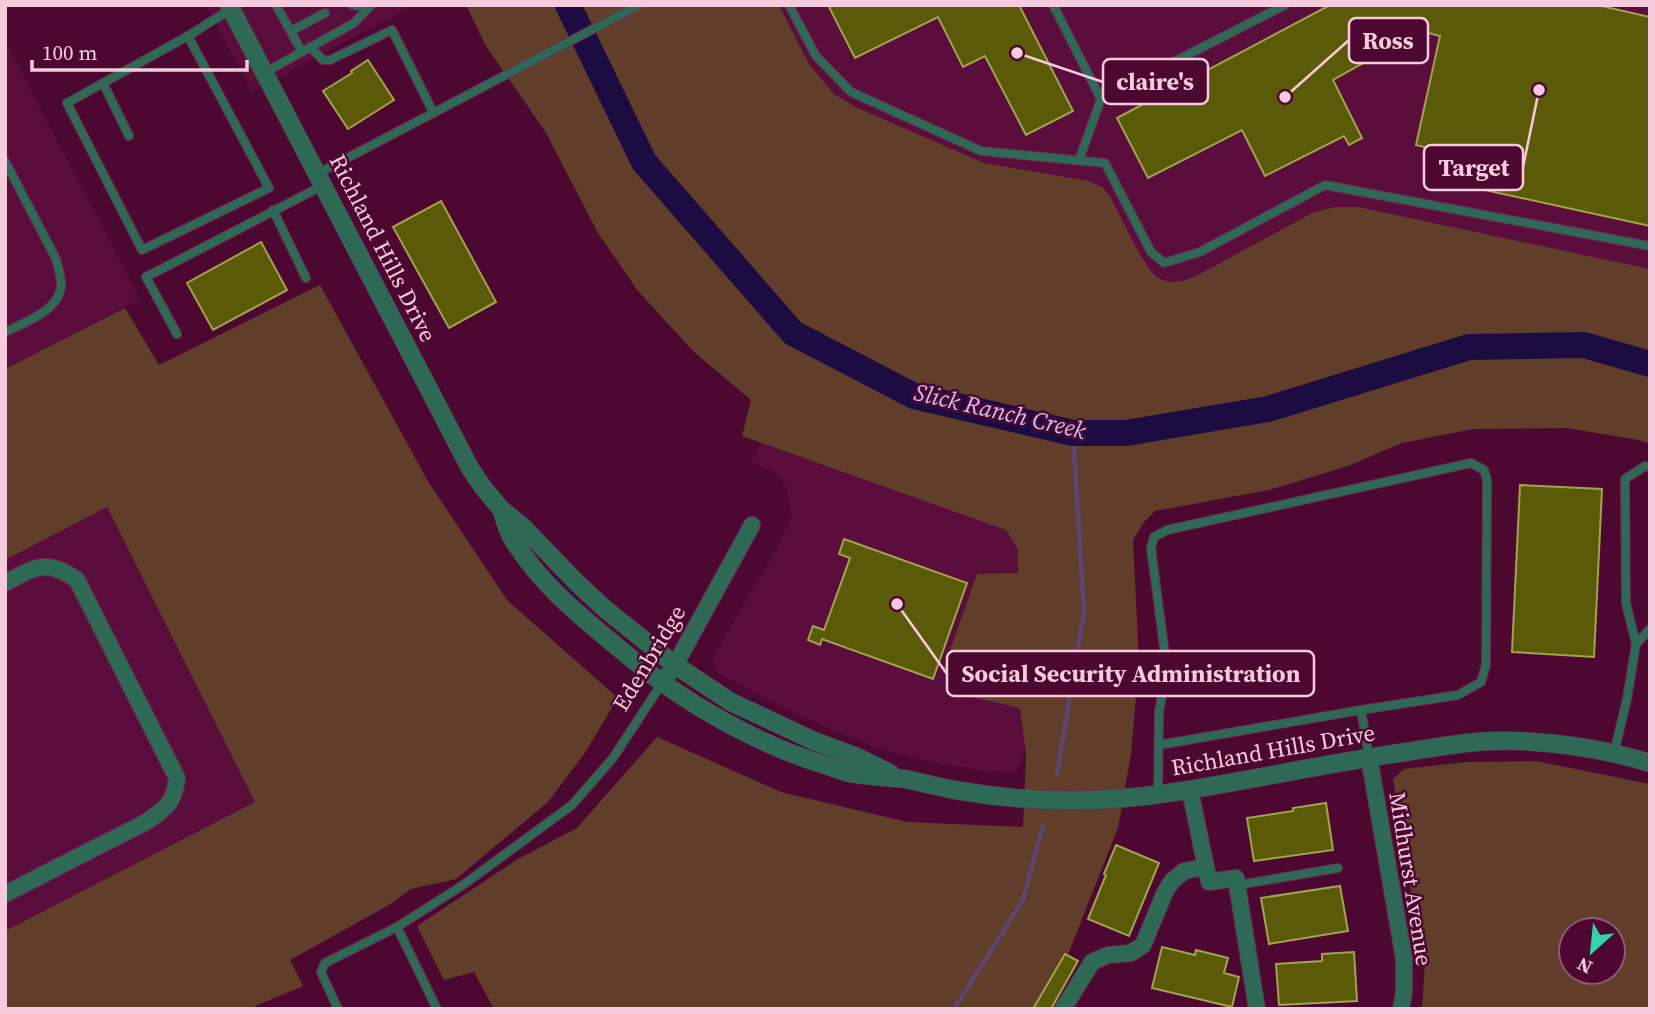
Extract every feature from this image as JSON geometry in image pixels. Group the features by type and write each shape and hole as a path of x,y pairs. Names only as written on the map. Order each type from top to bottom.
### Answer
{"street":[{"name":"Richland Hills Drive","path":"230,7 470,468 501,509 523,527 605,609 674,665 731,702 903,779"},
{"name":"Richland Hills Drive","path":"501,509 510,536 544,580 590,626 662,683 732,725 776,747 853,774 903,779 962,792 1013,798 1111,800 1191,790 1369,757 1460,744 1517,741 1569,746 1614,753 1650,763"},
{"name":"Edenbridge","path":"662,683 752,525"},
{"path":"5,583 44,566 64,570 77,580 177,778 175,794 166,808 146,822 5,894"},
{"name":"Midhurst Avenue","path":"1369,757 1404,959 1401,1009"},
{"path":"1191,790 1209,882 1236,878 1257,1009"},
{"path":"1063,1009 1092,962 1108,955 1131,953 1143,945 1172,881 1184,871 1206,867"}],"lane":[{"path":"276,5 290,31 306,49 323,60 331,60 392,30 433,112"},
{"path":"352,5 370,6"},
{"path":"177,334 146,277 274,210 433,112 639,5"},
{"path":"789,5 816,56 851,92 981,151 1105,163 1151,252 1164,263 1199,252 1325,185 1650,246"},
{"path":"1053,5 1101,99"},
{"path":"1079,160 1101,99 1285,5"},
{"path":"264,73 354,23 370,6"},
{"path":"188,36 268,188 142,250 67,103 188,36 230,7"},
{"path":"290,31 325,13"},
{"path":"103,83 129,136"},
{"path":"5,161 56,259 61,289 55,302 44,312 5,332"},
{"path":"274,210 306,278"},
{"path":"1158,745 1458,695 1481,682 1486,665 1487,480 1483,470 1471,463 1167,530 1154,537 1151,548 1167,670 1159,712 1158,745 1158,794"},
{"path":"1614,753 1636,644 1626,603 1625,478 1645,466 1650,467"},
{"path":"1636,644 1650,628"},
{"name":"Edenbridge","path":"338,1009 321,972 325,963 397,927 463,885 572,805 612,758 662,683"},
{"path":"1361,710 1369,757"},
{"path":"1238,885 1338,868"},
{"path":"397,927 437,1009"}],"shaded area":[{"path":"206,5 413,5 252,92"},
{"path":"466,5 779,5 809,64 834,94 855,107 984,163 1088,181 1102,187 1110,196 1145,263 1162,280 1183,281 1198,275 1314,212 1335,207 1358,207 1650,269 1650,444 1567,428 1473,429 1402,443 1348,466 1269,490 1155,511 1144,522 1133,540 1139,663 1131,754 1118,828 1069,952 1032,1009 494,1009 474,972 444,980 417,926 518,859 577,828 657,737 781,792 907,822 1023,827 1026,754 1020,708 945,691 951,675 943,670 977,574 1018,573 1018,549 1006,530 742,436 751,400 693,351 638,291 598,233 545,131 486,46"},
{"path":"714,5 1650,5 1650,274 1166,288 826,103"},
{"path":"5,41 140,299 5,369"},
{"path":"320,285 429,483 507,600 618,698 584,754 548,802 456,879 411,889 389,905 290,960 303,986 255,1006 256,1009 5,1009 5,931 255,802 107,507 5,560 5,369 125,308 159,365"},
{"path":"770,426 1020,516 1030,737 1016,774 944,765 879,749 796,714 719,674 712,659 777,548 792,517 787,489 775,472 751,463"},
{"path":"107,507 255,802 5,931 5,560"},
{"path":"1536,761 1650,784 1650,1009 1422,1009 1425,962 1393,779 1404,769 1466,762"}],"building":[{"path":"828,5 1019,5 1073,111 1026,135 985,56 963,67 938,17 855,58"},
{"path":"1330,5 1597,5 1650,17 1650,226 1476,188 1478,180 1440,171 1444,152 1416,145 1440,36 1421,31 1333,80 1362,138 1349,145 1344,136 1265,176 1242,130 1148,178 1117,118"},
{"path":"368,60 394,100 348,129 323,91"},
{"path":"441,201 496,302 449,328 393,227"},
{"path":"261,242 287,290 213,330 187,283"},
{"path":"1520,485 1602,489 1594,657 1512,652"},
{"path":"844,539 967,583 933,679 822,639 820,645 808,640 813,626 824,630 850,558 839,554"},
{"path":"1326,803 1333,850 1254,861 1247,818"},
{"path":"1116,845 1159,863 1129,936 1088,919"},
{"path":"1340,886 1348,931 1269,944 1261,898"},
{"path":"1162,947 1195,955 1196,950 1228,958 1224,973 1239,977 1232,1007 1152,988"},
{"path":"1354,952 1357,1001 1279,1005 1276,964 1322,961 1322,954"},
{"path":"1065,954 1078,961 1051,1009 1033,1009"}],"waterway":[{"name":"Slick Ranch Creek","path":"568,5 644,162 793,333 914,396 1073,433 1126,433 1268,409 1469,347 1584,345 1650,364"},
{"path":"1057,774 1084,611 1073,433"},
{"path":"954,1009 1023,900 1043,825"}],"place":[{"name":"claire's","path":"1017,53"},
{"name":"Target","path":"1539,90"},
{"name":"Ross","path":"1285,97"},
{"name":"Social Security Administration","path":"897,604"}]}
